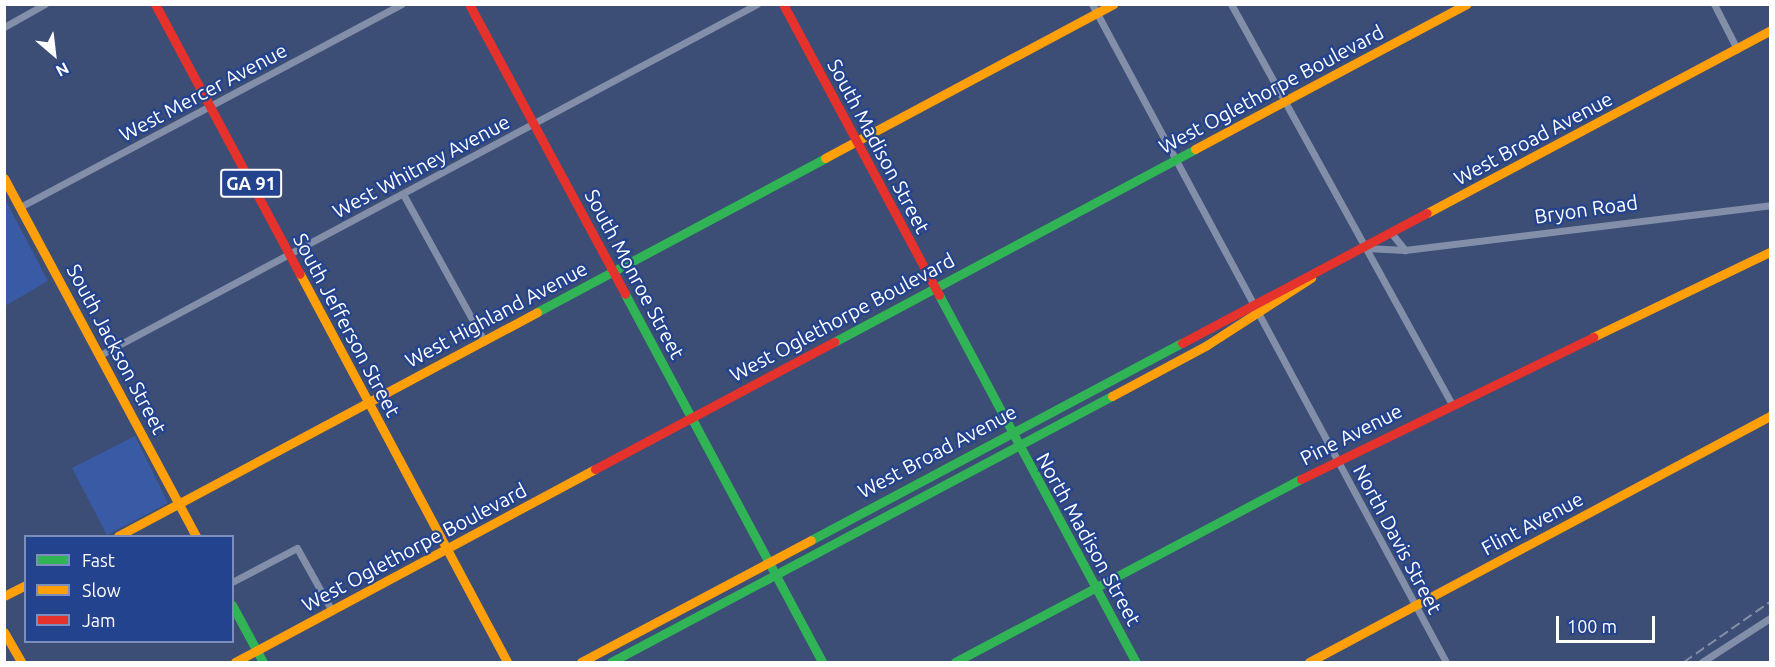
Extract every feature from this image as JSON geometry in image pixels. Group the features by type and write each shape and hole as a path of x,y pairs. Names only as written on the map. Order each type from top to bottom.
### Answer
{"main road":[{"name":"South Jefferson Street","path":"155,4 507,663"},
{"name":"South Monroe Street","path":"469,4 822,663"},
{"name":"South Madison Street","path":"783,4 1011,432"},
{"name":"West Highland Avenue","path":"122,535 1114,4"},
{"name":"West Oglethorpe Boulevard","path":"235,663 1467,4"},
{"name":"West Broad Avenue","path":"581,663 767,561 1253,304 1312,277 1770,31"},
{"name":"South Jackson Street","path":"4,178 195,535"},
{"name":"Pine Avenue","path":"955,663 1337,459 1770,252"},
{"name":"West Broad Avenue","path":"612,663 1258,315 1312,277"},
{"name":"Flint Avenue","path":"1309,663 1770,416"},
{"name":"North Madison Street","path":"1011,432 1136,663"},
{"path":"4,596 24,586"},
{"path":"234,609 263,663"},
{"path":"4,632 21,663"}],"street":[{"path":"4,27 45,4"},
{"name":"West Mercer Avenue","path":"20,207 401,4"},
{"name":"West Whitney Avenue","path":"100,355 757,4"},
{"name":"North Davis Street","path":"1092,4 1446,663"},
{"path":"1231,4 1452,404"},
{"path":"1714,4 1737,49"},
{"path":"403,194 484,341"},
{"name":"Bryon Road","path":"1366,248 1405,250 1770,205"},
{"path":"1392,234 1405,250"},
{"path":"234,581 297,548 332,611"},
{"path":"1702,663 1770,618"}],"shaded area":[{"path":"5,199 48,281 4,306"},
{"path":"135,436 168,503 107,535 72,468"}],"railway":[{"path":"1684,662 1770,602"}],"traffic: fast":[{"path":"834,342 1195,149"},
{"path":"537,312 825,158"},
{"path":"625,294 822,662"},
{"path":"939,295 1136,662"},
{"path":"811,540 1182,343"},
{"path":"611,662 1112,396"},
{"path":"955,662 1301,479"},
{"path":"234,609 263,662"}],"traffic: slow":[{"path":"825,158 1114,4"},
{"path":"1195,149 1467,4"},
{"path":"1427,213 1770,31"},
{"path":"4,178 195,535"},
{"path":"1593,337 1770,252"},
{"path":"300,274 507,662"},
{"path":"1112,396 1207,345 1311,278"},
{"path":"120,535 537,312"},
{"path":"1309,662 1770,416"},
{"path":"235,662 595,469"},
{"path":"581,662 811,540"},
{"path":"4,596 24,586"},
{"path":"4,632 21,662"}],"traffic: jam":[{"path":"155,4 300,274"},
{"path":"469,4 625,294"},
{"path":"783,4 939,295"},
{"path":"1182,343 1427,213"},
{"path":"1301,479 1593,337"},
{"path":"595,469 834,342"}]}
